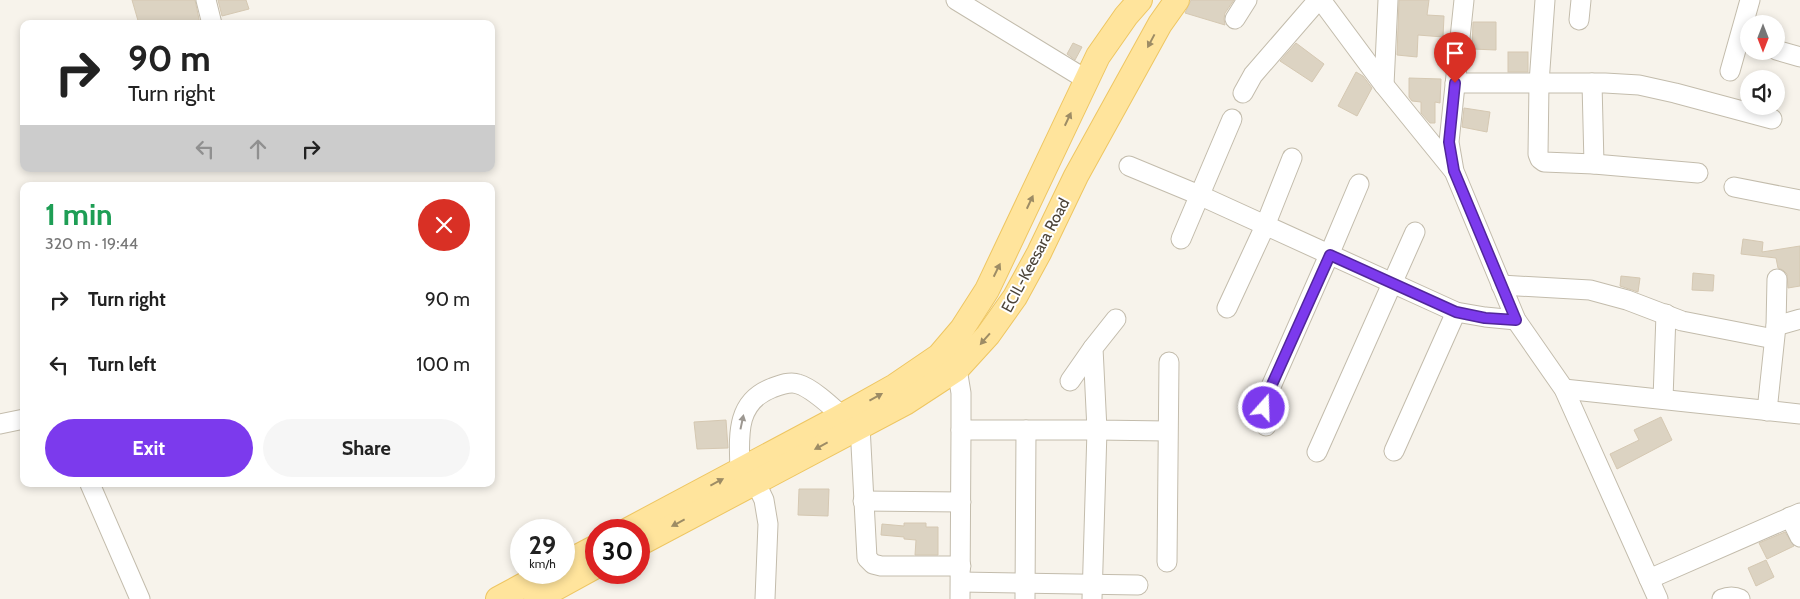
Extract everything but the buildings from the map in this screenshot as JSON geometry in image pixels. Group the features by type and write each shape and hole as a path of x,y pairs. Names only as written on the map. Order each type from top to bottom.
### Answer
{"main road":[{"name":"ECIL-Keesara Road","path":"851,421 895,386 939,356 962,330 987,290 1104,48 1126,16 1140,0"},
{"name":"ECIL-Keesara Road","path":"650,537 748,476 851,421 905,403 956,369 988,335 1015,297 1039,253 1076,176 1160,24 1177,0"},
{"name":"ECIL-Keesara Road","path":"650,520 748,476"},
{"path":"536,599 585,572"},
{"path":"498,599 526,584"}],"street":[{"path":"206,0 211,20"},
{"path":"956,0 1087,80"},
{"path":"1235,19 1247,0"},
{"path":"1243,93 1253,75 1320,0 1384,85 1454,171"},
{"path":"1384,85 1388,0"},
{"path":"1464,0 1449,142 1454,171 1516,320 1564,389 1658,599"},
{"path":"1545,0 1538,83 1538,154 1540,159 1544,162 1594,164 1698,173"},
{"path":"1579,20 1581,0"},
{"path":"1748,15 1750,0"},
{"path":"1730,71 1740,50"},
{"path":"1785,53 1800,57"},
{"path":"1455,83 1639,85 1772,119"},
{"path":"1592,83 1594,164"},
{"path":"1181,239 1232,119"},
{"path":"1227,308 1292,158"},
{"path":"1130,166 1199,195 1456,312 1485,318 1516,320"},
{"path":"1266,426 1265,400 1330,255 1359,184"},
{"path":"1734,187 1800,200"},
{"path":"1317,452 1415,232"},
{"path":"1767,411 1775,332 1777,279"},
{"path":"1501,285 1590,290 1627,300 1682,321 1775,332 1800,319"},
{"path":"1394,451 1456,312"},
{"path":"1663,400 1666,314"},
{"path":"1070,381 1116,319"},
{"path":"1092,592 1097,430 1093,348"},
{"path":"1167,562 1168,362"},
{"path":"956,369 961,393 962,430 960,582"},
{"path":"765,599 768,524 764,500 748,476 740,428 751,400 763,392 784,384 797,383 851,421 863,501 866,555 873,564 960,582 1025,591 1092,592 1138,585"},
{"path":"1564,389 1800,414"},
{"path":"0,424 20,420"},
{"path":"962,430 1167,431"},
{"path":"1025,591 1026,430"},
{"path":"91,487 140,599"},
{"path":"863,501 961,502"},
{"path":"1649,579 1795,515 1800,537"},
{"path":"1722,599 1727,597 1740,599"}],"route":[{"path":"1264,408 1265,400 1330,255 1456,312 1485,318 1516,320 1454,171 1449,142 1455,83"}]}
